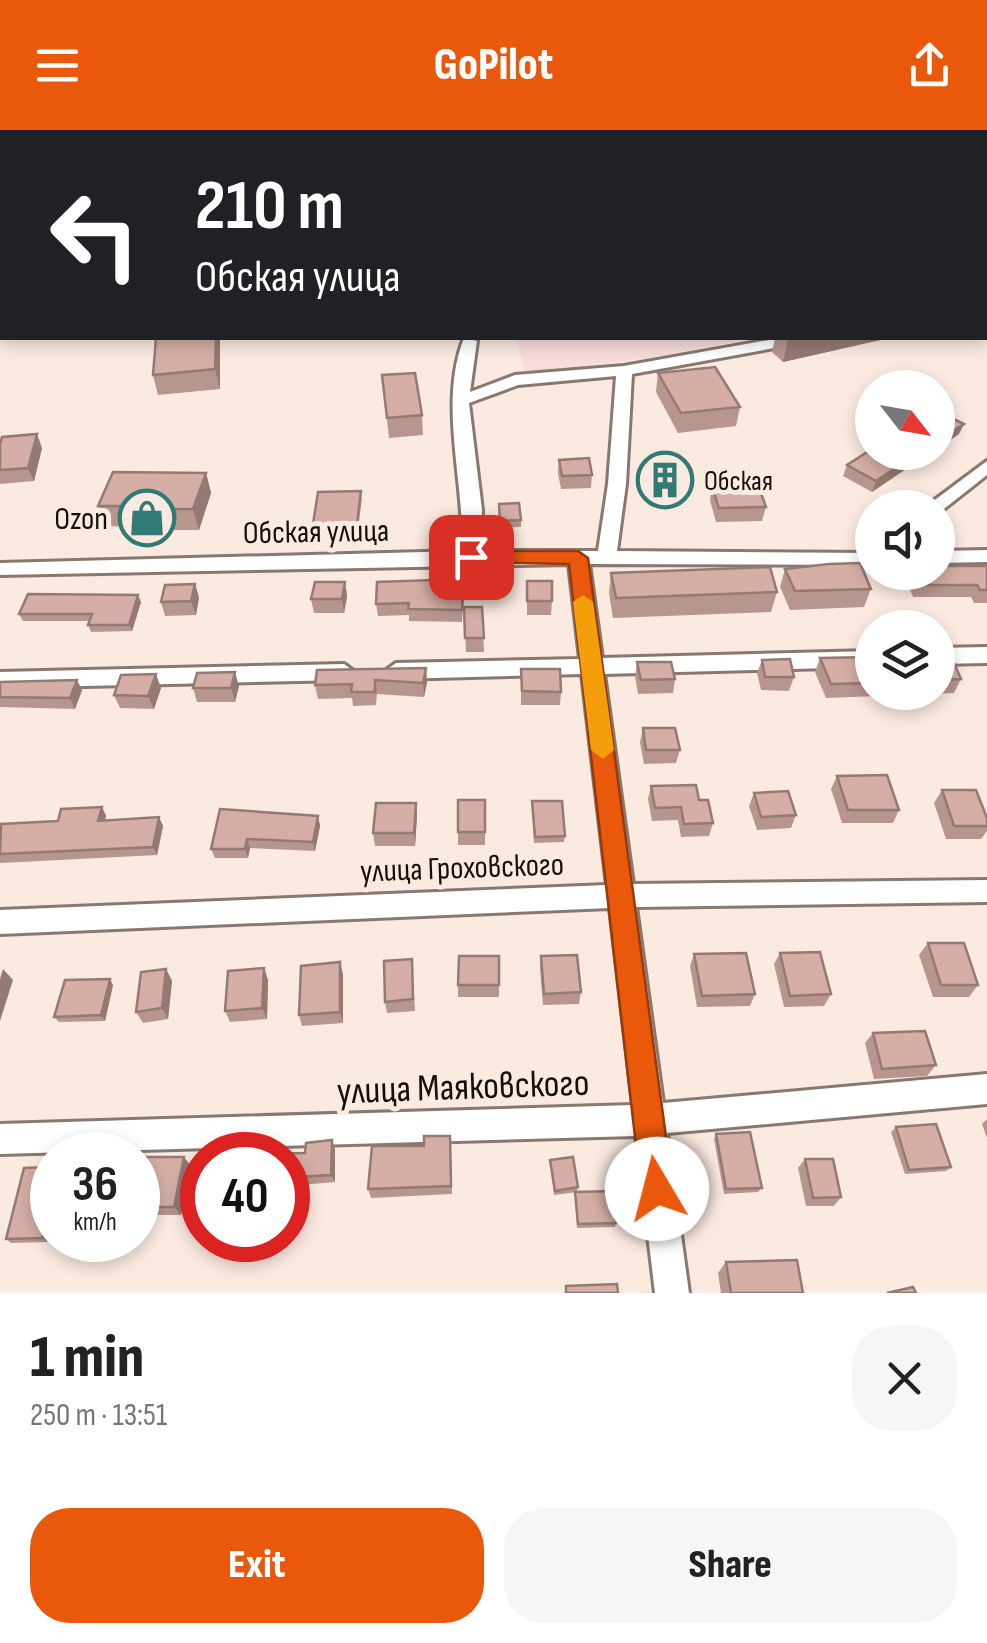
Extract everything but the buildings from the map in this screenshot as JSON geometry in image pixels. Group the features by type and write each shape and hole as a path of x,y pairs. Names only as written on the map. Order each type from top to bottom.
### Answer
{"street":[{"path":"461,401 516,380 624,371 791,340"},
{"path":"469,342 461,401 473,510 471,557"},
{"path":"607,557 624,371"},
{"path":"955,491 987,466"},
{"path":"955,557 987,556"},
{"name":"Обская улица","path":"0,569 471,557 855,557"},
{"path":"578,558 672,1293"},
{"path":"955,656 987,655"},
{"path":"0,680 855,659"},
{"name":"улица Гроховского","path":"0,922 623,896 987,890"},
{"name":"улица Маяковского","path":"0,1139 647,1120 987,1089"}],"shaded area":[{"path":"517,340 740,340 662,356 526,375"}],"slow traffic":[{"path":"583,602 603,750"}],"place":[{"name":"Обская","path":"665,480"},
{"name":"Ozon","path":"147,518"}],"route":[{"path":"471,557 578,558 657,1189"}]}
